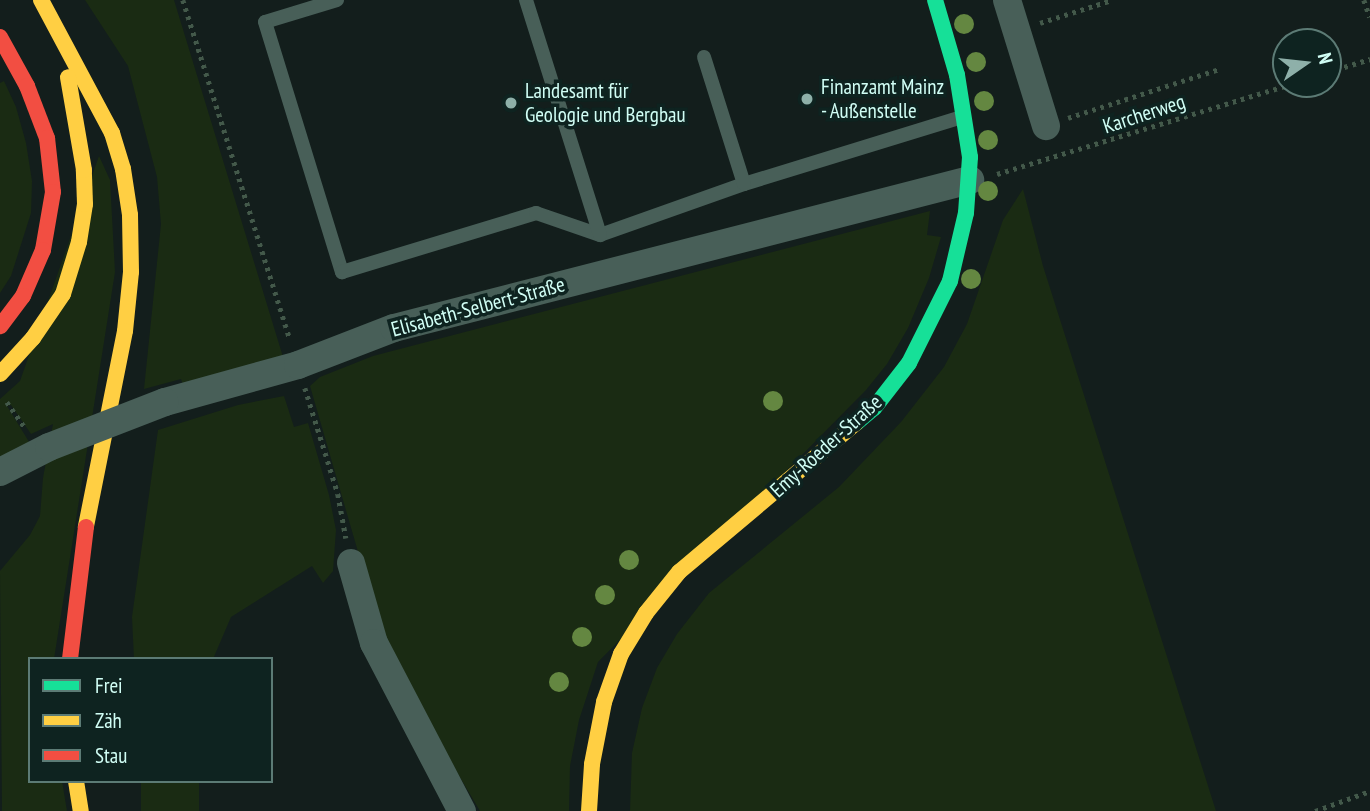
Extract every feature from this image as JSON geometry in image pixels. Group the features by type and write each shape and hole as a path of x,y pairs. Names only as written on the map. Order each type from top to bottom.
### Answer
{"main road":[{"path":"41,0 112,133 122,169 130,226 131,272 125,331 88,518 69,657"},
{"name":"Emy-Roeder-Straße","path":"589,811 592,764 604,702 621,654 646,612 679,572 865,416 909,363 950,281 959,253 970,180 966,115 935,0"},
{"path":"0,374 33,338 63,294 79,242 85,204 74,95 51,18"},
{"path":"0,37 27,86 47,138 53,192 43,250 23,296 0,326"},
{"path":"76,783 81,811"}],"street":[{"path":"1007,0 1046,126"},
{"name":"Elisabeth-Selbert-Straße","path":"0,472 45,449 165,402 298,365 394,328 970,180"},
{"path":"351,563 374,643 462,811"}],"lane":[{"path":"337,0 265,22 342,272 536,213 600,235 744,184 966,115"},
{"path":"526,0 600,235"},
{"path":"704,57 744,184"}],"path":[{"path":"183,0 338,494 351,563"},
{"path":"1016,31 1112,0"},
{"path":"1364,0 1370,18"},
{"path":"1342,68 1370,59"},
{"path":"1046,126 1217,70"},
{"name":"Karcherweg","path":"1006,173 1272,90"},
{"path":"3,397 45,449"},
{"path":"1315,811 1370,791"}],"green space":[{"path":"85,0 174,0 283,357 183,385 181,379 144,389 161,224 157,177 128,66"},
{"path":"4,81 16,107 26,143 32,181 31,213 11,276 0,293 0,83"},
{"path":"99,156 110,180 115,272 54,657 28,657 28,783 62,783 67,811 2,811 0,571 30,535 40,516 43,478 53,424 31,434 11,405 7,406 31,445 0,462 0,399 20,381"},
{"path":"1023,189 1043,266 1216,811 630,811 632,753 642,708 657,668 677,634 709,593 839,487 901,422 944,367 967,324 1003,220"},
{"path":"930,211 927,235 941,237 929,278 908,328 887,364 866,390 598,662 579,720 570,766 569,811 480,811 407,688 374,607 310,386 320,377 373,356"},
{"path":"284,396 294,427 308,423 336,530 333,571 323,583 312,566 231,617 214,657 134,657 132,617 158,430 238,405"},
{"path":"141,783 199,783 199,811 141,811"}],"traffic: fast":[{"path":"856,423 874,408 909,363 950,281 966,213 970,157 957,75 935,0"}],"traffic: slow":[{"path":"41,0 112,133 123,169 130,215 131,272 125,331 86,527"},
{"path":"0,374 33,338 63,294 79,242 85,204 84,170 68,77"},
{"path":"589,811 592,764 604,702 621,654 646,613 679,572 856,423"},
{"path":"76,783 81,811"}],"traffic: jam":[{"path":"0,37 27,86 47,138 53,192 43,250 23,296 0,326"},
{"path":"70,657 86,527"}],"place":[{"name":"Finanzamt Mainz - Außenstelle","path":"807,99"},
{"name":"Landesamt für Geologie und Bergbau","path":"511,103"}]}
